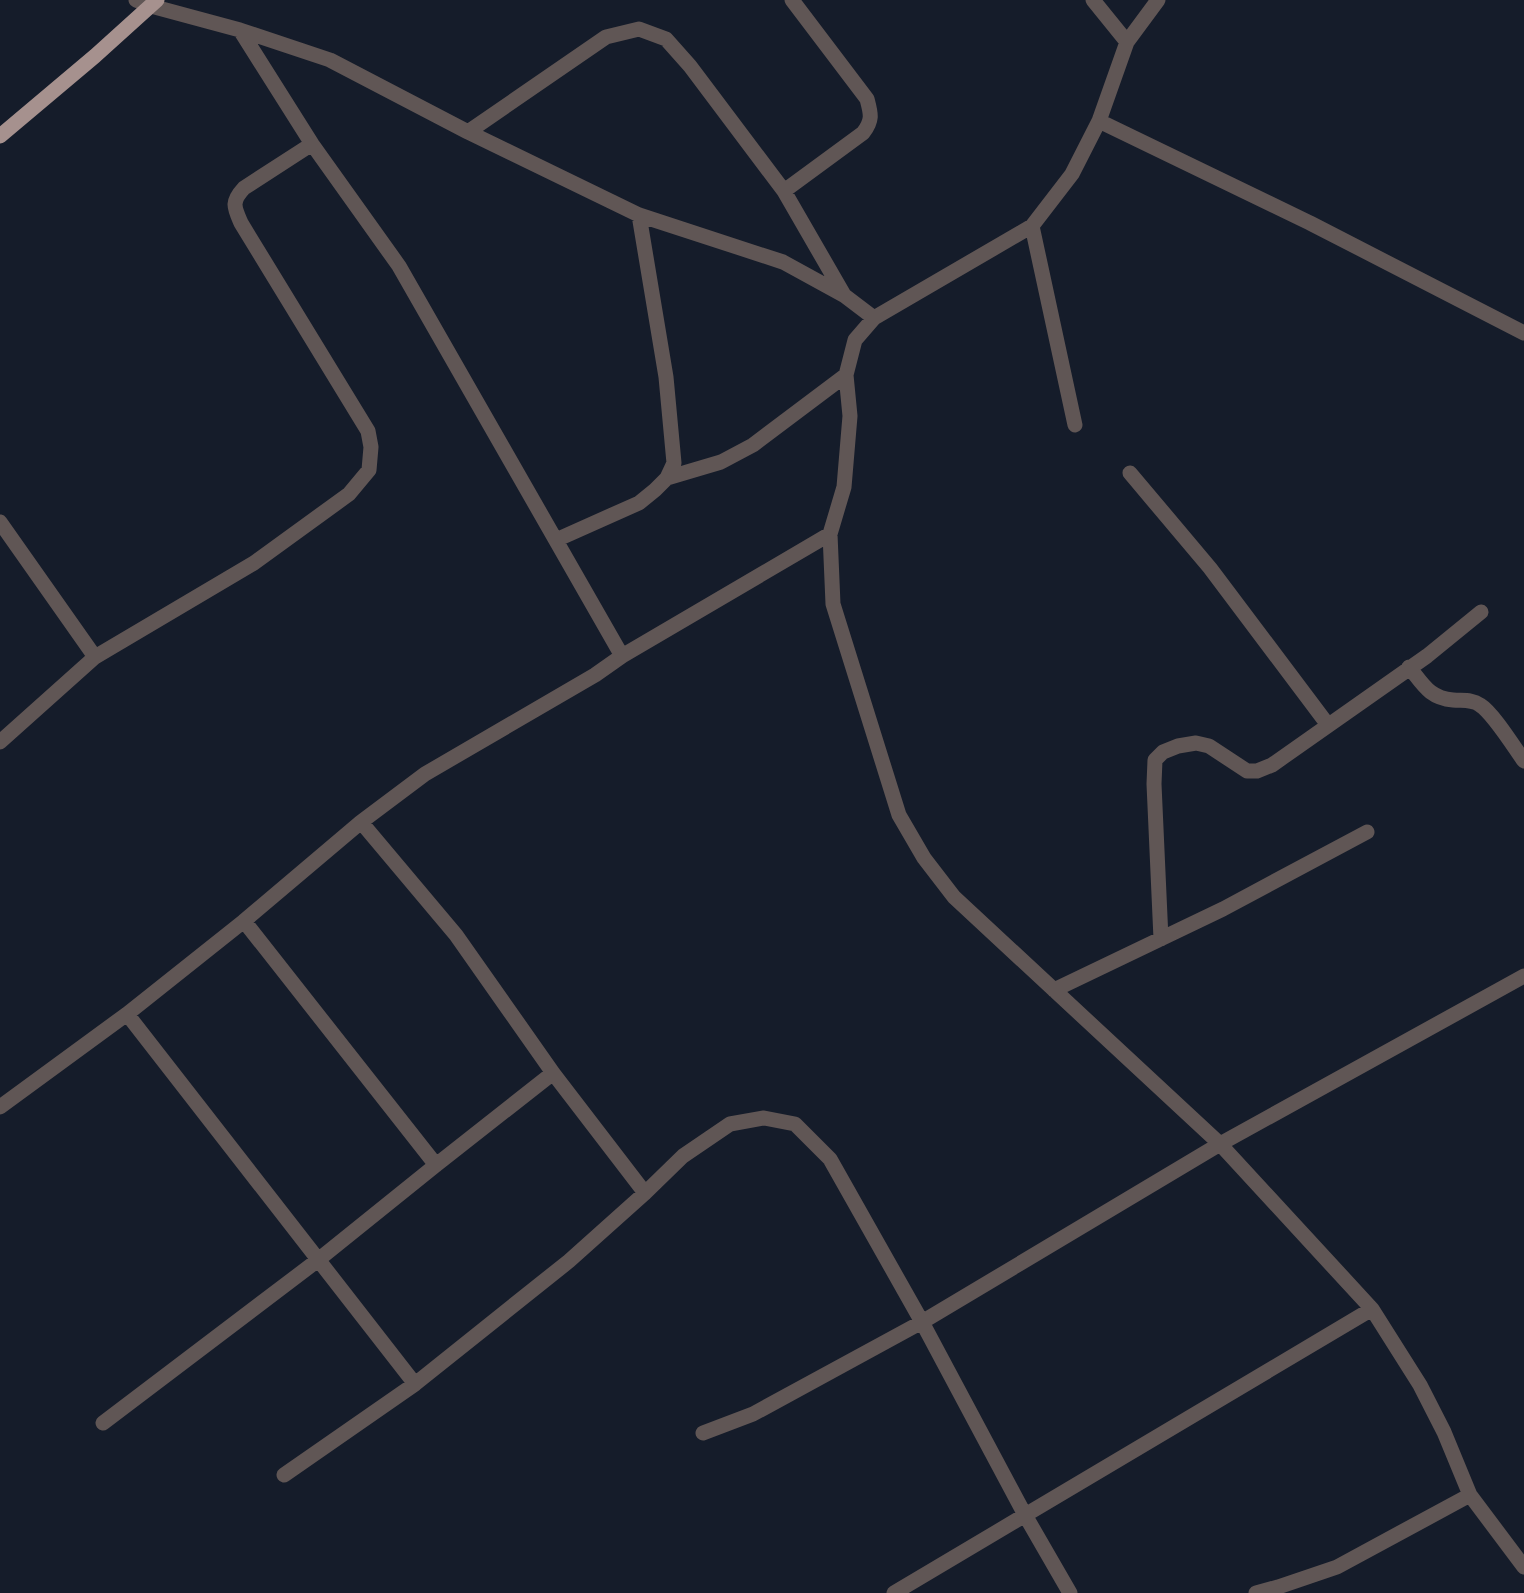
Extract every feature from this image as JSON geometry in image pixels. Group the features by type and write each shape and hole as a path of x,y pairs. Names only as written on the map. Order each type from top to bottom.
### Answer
{"main road":[{"path":"0,136 154,3"}],"street":[{"path":"136,0 154,3 330,60 468,132 639,215 783,262 845,296 874,318"},
{"path":"784,191 863,133 870,123 867,99 792,0"},
{"path":"1093,0 1128,42"},
{"path":"1158,0 1128,42 1099,121 1072,174 1032,226 874,318 855,340 846,375 850,416 844,487 830,534 833,604 899,815 924,858 954,897 1220,1144 1372,1309 1420,1385 1444,1432 1470,1495 1524,1568"},
{"path":"240,30 312,144 399,266 622,656"},
{"path":"468,132 606,37 639,30 666,39 690,66 784,191 845,296"},
{"path":"1099,121 1310,224 1524,333"},
{"path":"0,741 95,657 254,563 349,494 369,470 371,447 368,431 240,223 234,207 236,197 244,188 312,144"},
{"path":"556,540 639,503 667,478 674,463 666,377 639,215"},
{"path":"1032,226 1075,425"},
{"path":"667,478 720,462 753,445 846,375"},
{"path":"1130,472 1210,568 1328,725"},
{"path":"0,522 95,657"},
{"path":"0,1107 127,1014 244,921 361,822 425,774 596,675 622,656 830,534"},
{"path":"1161,939 1154,784 1155,760 1163,752 1178,746 1197,743 1209,746 1248,771 1257,771 1272,765 1426,656 1481,612"},
{"path":"1409,667 1426,689 1437,698 1467,700 1480,705 1493,718 1524,761"},
{"path":"361,822 456,935 553,1073 645,1193"},
{"path":"1054,990 1223,909 1367,832"},
{"path":"244,921 435,1165"},
{"path":"703,1433 753,1414 922,1322 1220,1144 1524,976"},
{"path":"127,1014 415,1384"},
{"path":"103,1423 318,1260 553,1073"},
{"path":"284,1475 415,1384 569,1261 683,1156 730,1124 764,1118 795,1124 830,1159 1070,1593"},
{"path":"894,1593 1372,1309"},
{"path":"1256,1593 1337,1567 1470,1495"}]}
